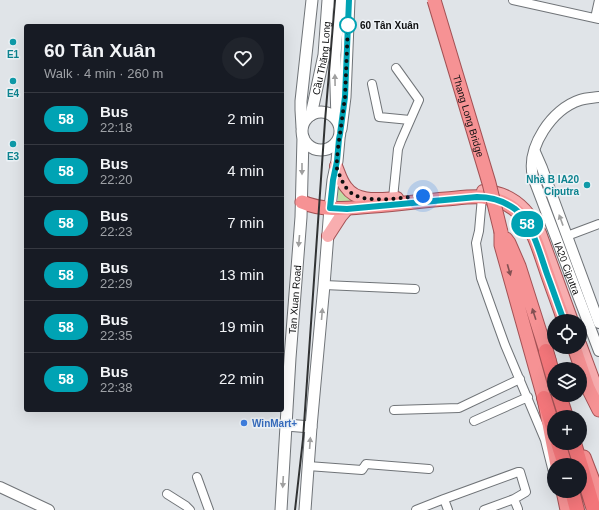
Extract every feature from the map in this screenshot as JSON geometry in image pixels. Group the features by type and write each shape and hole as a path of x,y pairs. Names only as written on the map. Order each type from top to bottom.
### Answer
{"highway":[{"name":"Thang Long Bridge","path":"434,0 489,183 501,232 501,245 544,398 556,458"},
{"path":"302,202 316,207 347,209 482,197 499,200 516,209 531,230 561,314"},
{"name":"Thang Long Bridge","path":"501,232 509,243 518,266 550,362"},
{"path":"546,351 549,362"},
{"path":"576,354 588,388 599,410"},
{"path":"544,398 548,410"},
{"path":"576,450 594,510"},
{"path":"582,450 599,496"},
{"path":"564,498 567,510"},
{"path":"574,498 577,510"}],"main road":[{"name":"Tan Xuan Road","path":"282,510 290,358 302,202 303,132 300,110 312,0"},
{"name":"Cầu Thăng Long","path":"311,114 324,56 328,0"},
{"name":"Cầu Thăng Long","path":"339,0 335,55 339,129"},
{"path":"305,510 330,208 337,161 339,129 345,97 349,0"},
{"path":"315,112 329,113 339,129 332,147 322,150 317,150 308,145 305,141 303,132 305,120 315,112"},
{"path":"336,166 345,186 352,194 362,198 393,198 485,191 498,193 516,201 530,215 540,233 569,314"},
{"path":"328,236 347,209"},
{"path":"584,354 599,395"},
{"path":"286,425 311,427"}],"street":[{"path":"513,0 597,18 599,0"},
{"path":"393,198 398,153 401,141 419,100 396,68"},
{"path":"372,84 379,117 410,120"},
{"path":"535,152 542,132 556,115 581,99 599,97"},
{"name":"IA20 Ciputra","path":"535,152 599,322"},
{"name":"IA20 Ciputra","path":"535,152 531,169 533,177 599,349"},
{"path":"482,197 479,231 476,243 481,278 492,310 545,440 550,458"},
{"path":"566,236 599,224"},
{"path":"324,285 415,289"},
{"path":"394,410 459,408 520,379"},
{"path":"474,421 528,397"},
{"path":"308,466 362,470 366,464 429,469"},
{"path":"416,510 520,472 526,492 514,499 484,510"},
{"path":"197,477 209,510"},
{"path":"0,487 49,510"},
{"path":"167,494 190,510"},
{"path":"559,498 562,510"},
{"path":"514,499 518,510"},
{"path":"444,500 448,510"}],"green space":[{"path":"338,179 357,201 338,206"}],"railway":[{"path":"295,510 303,439 335,0"}],"bus line":[{"name":"58","path":"349,0 345,97 330,208 347,209 477,197 499,200 508,204 516,209 531,230 561,314"}],"place":[{"name":"60 Tân Xuân","path":"348,25"},
{"name":"E1","path":"13,42"},
{"name":"E4","path":"13,81"},
{"name":"E3","path":"13,144"},
{"name":"Nhà B IA20 Ciputra","path":"587,185"},
{"name":"WinMart+","path":"244,423"}],"route":[{"path":"348,25 345,97 336,166 341,178 345,186 352,194 362,198 373,199 423,196"}]}
